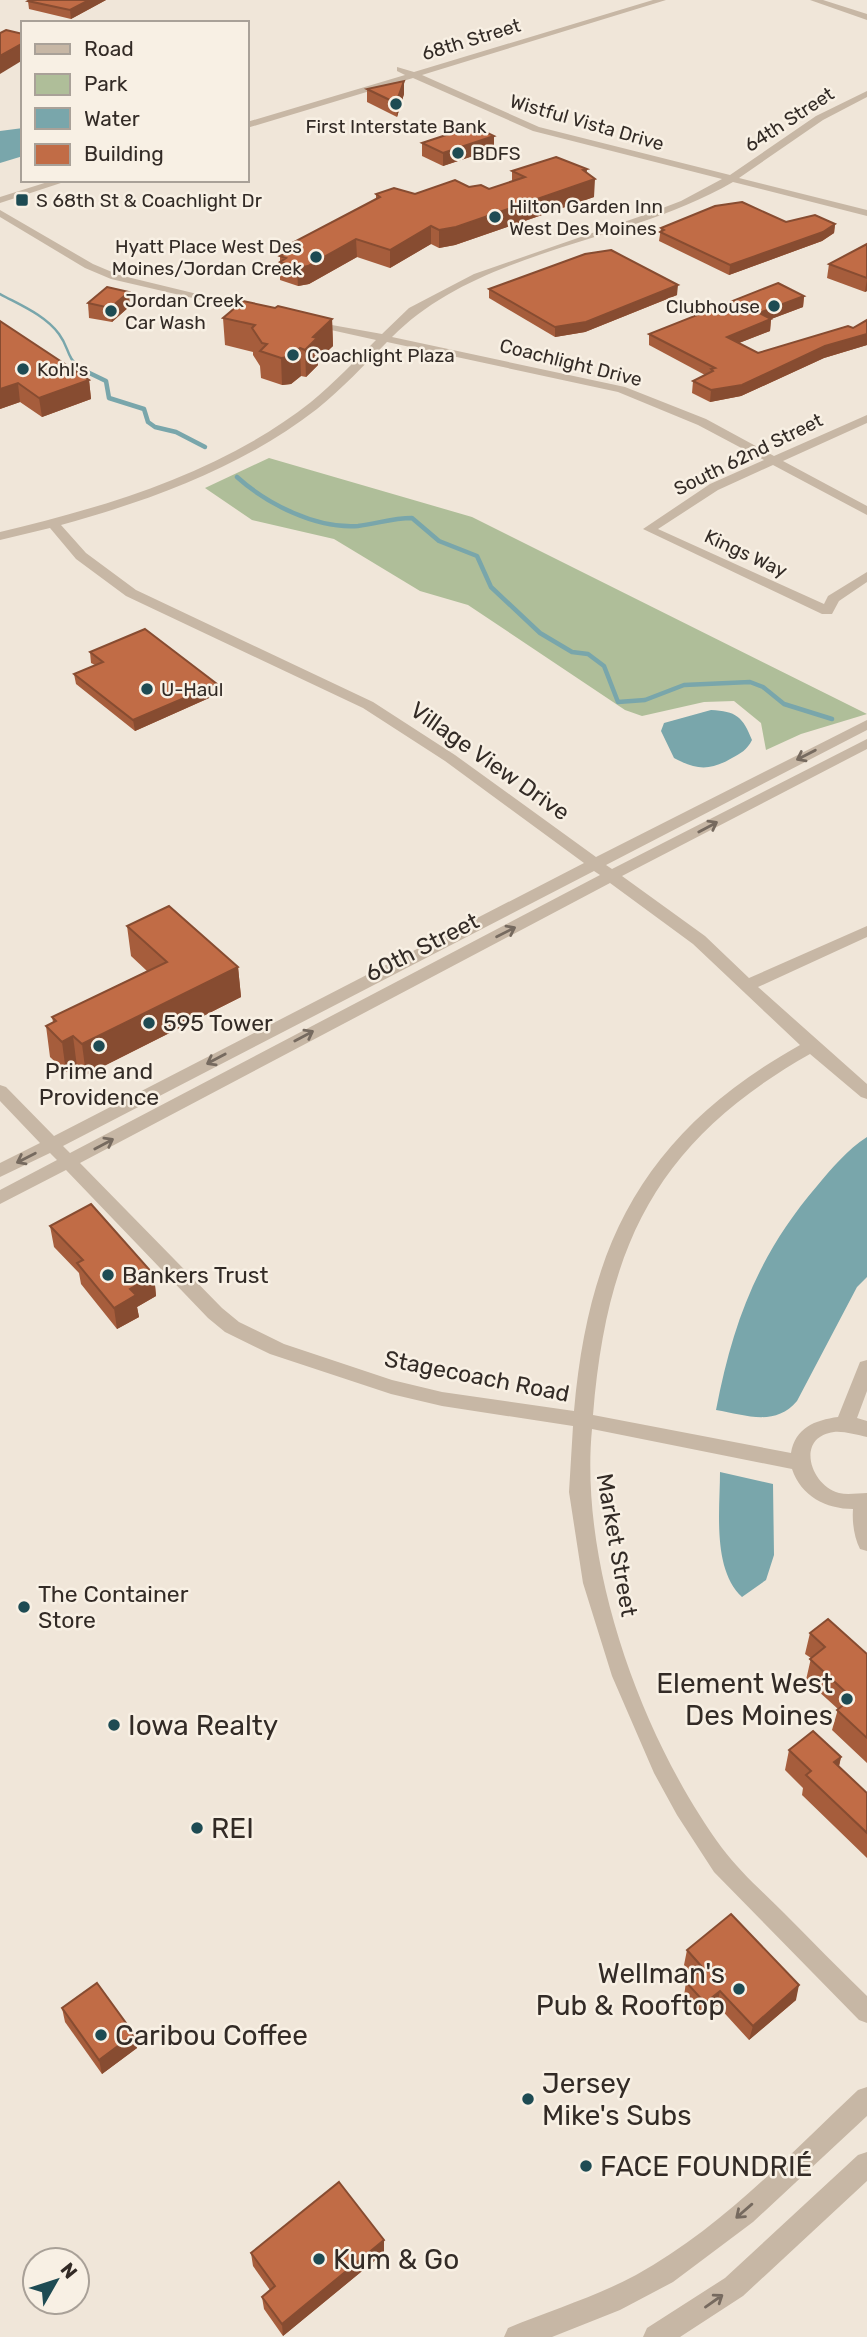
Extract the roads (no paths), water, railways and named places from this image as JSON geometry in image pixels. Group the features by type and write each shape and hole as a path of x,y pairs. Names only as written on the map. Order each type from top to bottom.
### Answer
{"street":[{"name":"68th Street","path":"248,115 629,0"},
{"name":"68th Street","path":"248,125 662,0"},
{"path":"814,0 867,18"},
{"name":"Wistful Vista Drive","path":"416,64 549,124 867,213"},
{"name":"Wistful Vista Drive","path":"400,69 536,129 709,174 732,177"},
{"name":"64th Street","path":"52,522 151,492 259,442 314,405 413,310 471,279 687,203 732,177 811,122 867,94"},
{"path":"0,189 23,182"},
{"path":"0,200 58,182"},
{"path":"0,213 89,265 115,277 274,315 205,305 103,280 75,269 0,224"},
{"name":"Coachlight Drive","path":"298,319 621,389 690,416 867,511"},
{"name":"South 62nd Street","path":"649,529 715,488 867,419"},
{"path":"0,528 52,522"},
{"path":"0,537 52,522"},
{"name":"Village View Drive","path":"52,522 81,556 116,584 368,705 441,751 699,940 812,1046 867,1093"},
{"name":"Kings Way","path":"649,529 827,611 833,599 867,576"},
{"name":"60th Street","path":"0,1171 867,724"},
{"name":"60th Street","path":"0,1198 363,1005 612,878 867,743"},
{"path":"748,985 867,931"},
{"name":"Market Street","path":"812,1046 739,1090 703,1120 676,1151 635,1209 608,1271 585,1373 579,1450 579,1493 600,1608 621,1670 672,1786 725,1869 867,2012"},
{"name":"Stagecoach Road","path":"0,1091 215,1312 241,1332 277,1349 391,1387 798,1462"},
{"path":"858,1426 847,1418 867,1367"},
{"path":"858,1426 831,1424 816,1429 804,1439 798,1462 807,1481 826,1497 847,1502 865,1502 862,1519 867,1542"},
{"path":"517,2337 611,2300 662,2274 744,2211 867,2099"},
{"path":"656,2337 734,2287 867,2164"}],"water":[{"path":"21,128 21,157 0,163 0,131"},
{"path":"711,710 738,717 752,740 748,746 732,758 710,767 696,767 674,758 661,731 664,723"},
{"path":"867,1137 867,1277 857,1287 797,1401 788,1409 770,1417 716,1410 740,1319 764,1264 796,1212 817,1186 846,1153"},
{"path":"720,1472 773,1484 774,1555 766,1580 742,1597 732,1585 722,1555 719,1521"}],"waterway":[{"path":"0,294 47,321 62,339 72,360 79,368"},
{"path":"79,368 106,381 109,398 144,409 148,422 155,427 176,432 205,447"},
{"path":"237,477 277,505 309,519 342,526 358,526 412,518 439,541 477,556 491,587 540,633 572,652 588,654 604,666 618,702 645,700 684,685 750,682 763,687 784,704 832,719"}],"place":[{"name":"First Interstate Bank","path":"396,104"},
{"name":"BDFS","path":"458,153"},
{"name":"S 68th St & Coachlight Dr","path":"22,200"},
{"name":"Hilton Garden Inn West Des Moines","path":"495,217"},
{"name":"Hyatt Place West Des Moines/Jordan Creek","path":"316,257"},
{"name":"Clubhouse","path":"774,306"},
{"name":"Jordan Creek Car Wash","path":"111,311"},
{"name":"Coachlight Plaza","path":"293,355"},
{"name":"Kohl's","path":"23,369"},
{"name":"U-Haul","path":"147,689"},
{"name":"595 Tower","path":"149,1023"},
{"name":"Prime and Providence","path":"99,1046"},
{"name":"Bankers Trust","path":"108,1275"},
{"name":"The Container Store","path":"24,1607"},
{"name":"Element West Des Moines","path":"847,1699"},
{"name":"Iowa Realty","path":"114,1725"},
{"name":"REI","path":"197,1828"},
{"name":"Wellman's Pub & Rooftop","path":"739,1989"},
{"name":"Caribou Coffee","path":"101,2035"},
{"name":"Jersey Mike's Subs","path":"528,2099"},
{"name":"FACE FOUNDRIÉ","path":"586,2166"},
{"name":"Kum & Go","path":"319,2259"}]}
